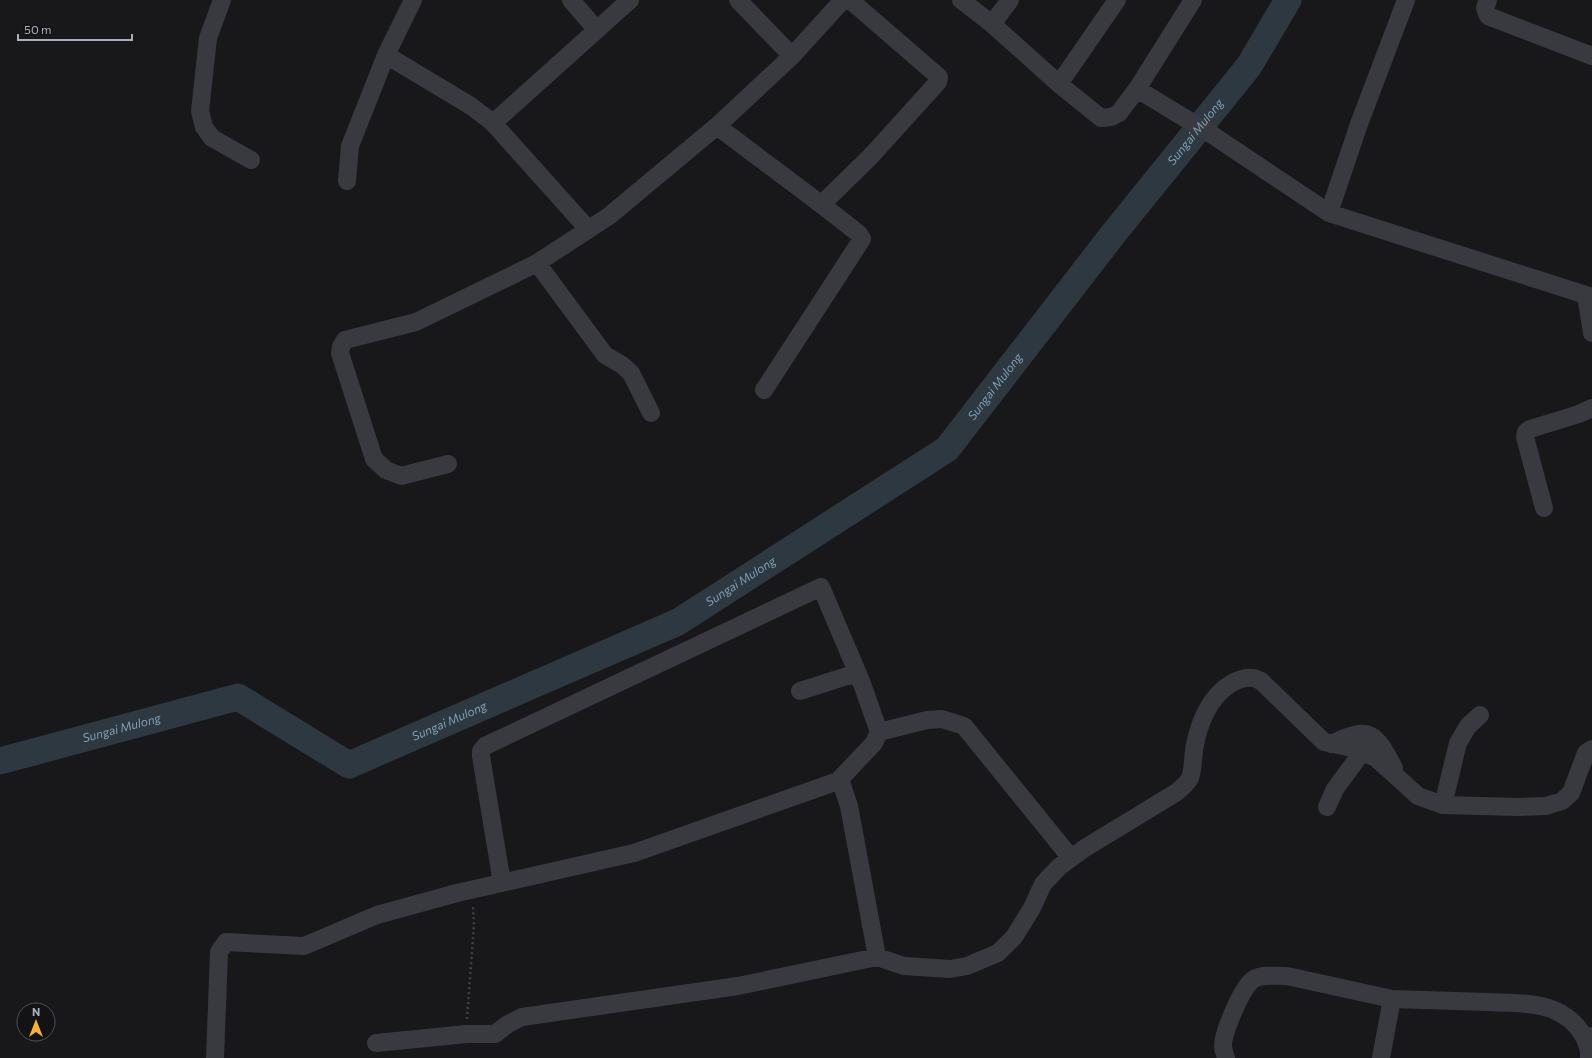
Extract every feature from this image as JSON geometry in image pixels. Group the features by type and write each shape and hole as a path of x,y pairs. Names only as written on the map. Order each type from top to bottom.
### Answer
{"street":[{"path":"222,0 208,38 200,111 204,127 212,138 251,160"},
{"path":"347,181 350,146 386,55 413,0"},
{"path":"571,0 596,29"},
{"path":"493,123 630,0"},
{"path":"738,0 792,56"},
{"path":"448,464 401,476 386,470 374,459 340,354 340,347 345,340 416,322 537,263 609,216 717,126 792,56 843,0"},
{"path":"822,204 871,156 938,82 940,77 850,0"},
{"path":"961,0 992,24 1059,84 1101,118 1111,117 1119,113 1144,93 1193,0"},
{"path":"992,24 1010,0"},
{"path":"1059,84 1117,0"},
{"path":"1329,213 1359,124 1406,0"},
{"path":"1488,0 1485,8 1488,16 1592,56"},
{"path":"386,55 471,106 493,123 588,229"},
{"path":"1144,93 1212,134 1329,213 1589,296 1592,333"},
{"path":"717,126 822,204 859,234 862,239 764,390"},
{"path":"537,263 605,356 622,365 631,373 651,413"},
{"path":"1544,508 1525,437 1526,432 1530,429 1579,414 1592,408"},
{"path":"215,1058 219,952 226,942 304,946 377,915 472,890 634,853 838,781 874,743 879,732 861,681 821,587 485,746 481,751 502,883"},
{"path":"800,691 847,676 855,675 861,681"},
{"path":"376,1042 467,1034 495,1034 508,1024 522,1017 738,986 877,957 904,966 950,969 967,966 998,952 1014,937 1032,908 1043,884 1059,867 1070,858 1177,792 1190,778 1197,736 1203,718 1222,689 1236,681 1248,677 1254,677 1261,681 1324,742 1363,751 1376,758 1418,796 1442,805 1518,807 1546,806 1562,801 1571,793 1586,753 1592,749"},
{"path":"1442,805 1458,744 1468,726 1480,715"},
{"path":"879,732 927,720 942,719 964,726 1070,858"},
{"path":"1331,744 1353,734 1364,733 1373,736 1379,742 1398,777"},
{"path":"1327,807 1335,790 1363,751"},
{"path":"838,781 842,785 849,806 877,957"},
{"path":"1226,1058 1223,1046 1226,1033 1242,992 1254,979 1271,976 1287,976 1392,998 1533,1005 1553,1010 1570,1019 1588,1038 1589,1058"},
{"path":"1381,1058 1392,998"}],"path":[{"path":"467,1034 474,924 472,890"}],"waterway":[{"name":"Sungai Mulong","path":"0,761 238,697 349,765 678,622 947,449 1114,233 1249,66 1288,0"}]}
